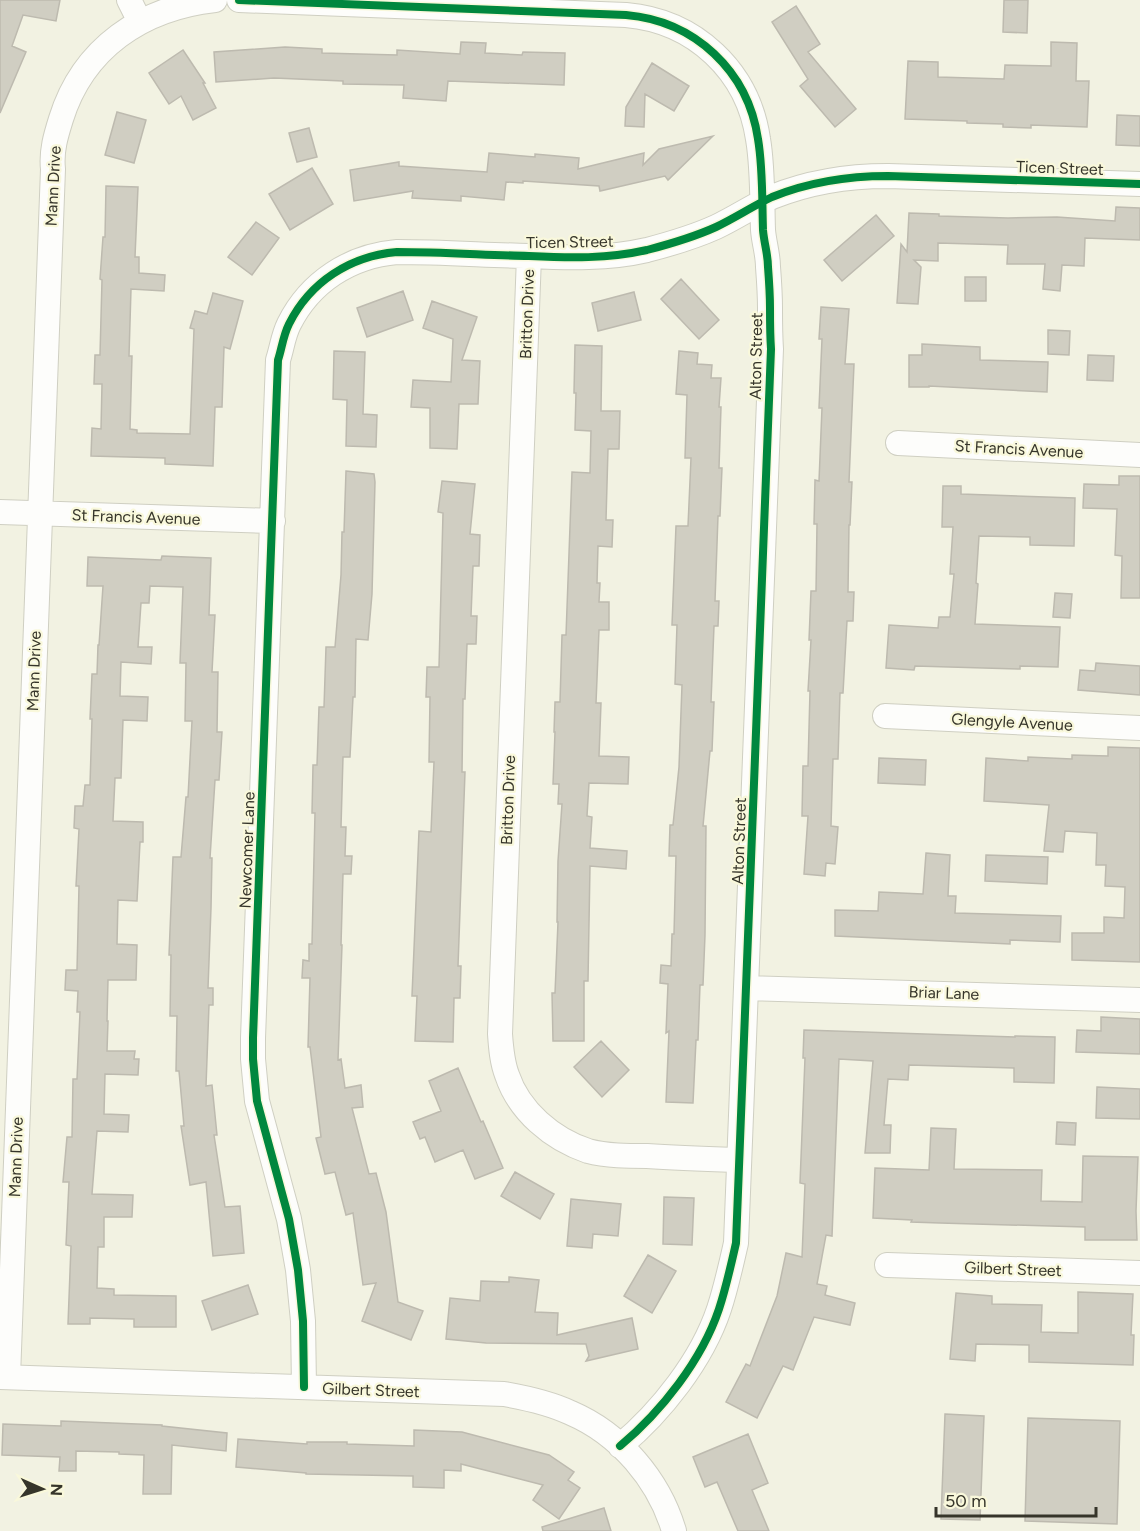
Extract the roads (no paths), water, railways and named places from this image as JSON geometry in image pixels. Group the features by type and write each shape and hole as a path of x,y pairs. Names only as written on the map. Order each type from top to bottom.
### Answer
{"street":[{"path":"129,0 140,22"},
{"name":"Mann Drive","path":"4,1377 40,514 52,159 55,139 67,101 81,75 107,45 123,32 165,10 215,0"},
{"name":"Alton Street","path":"239,0 626,15 656,20 684,32 705,45 720,59 748,100 758,138 768,266 771,349 736,1243 719,1309 699,1353 658,1409 620,1446"},
{"name":"Ticen Street","path":"295,313 321,282 338,270 366,257 397,252 600,257 648,250 678,242 714,227 762,202 818,183 868,176 1140,184"},
{"name":"Britton Drive","path":"529,256 501,1055 507,1075 521,1103 542,1126 568,1143 589,1151 613,1155 739,1160"},
{"name":"Newcomer Lane","path":"295,313 282,340 278,360 253,1059 257,1101 289,1219 298,1270 303,1322 304,1387"},
{"name":"St Francis Avenue","path":"898,443 1140,455"},
{"name":"St Francis Avenue","path":"0,512 273,521"},
{"name":"Glengyle Avenue","path":"885,716 1140,728"},
{"name":"Briar Lane","path":"747,988 1140,1000"},
{"name":"Gilbert Street","path":"887,1265 1140,1273"},
{"name":"Gilbert Street","path":"4,1377 504,1394 552,1405 580,1417 620,1446"},
{"path":"620,1446 637,1463 655,1487 665,1505 674,1531"}]}
